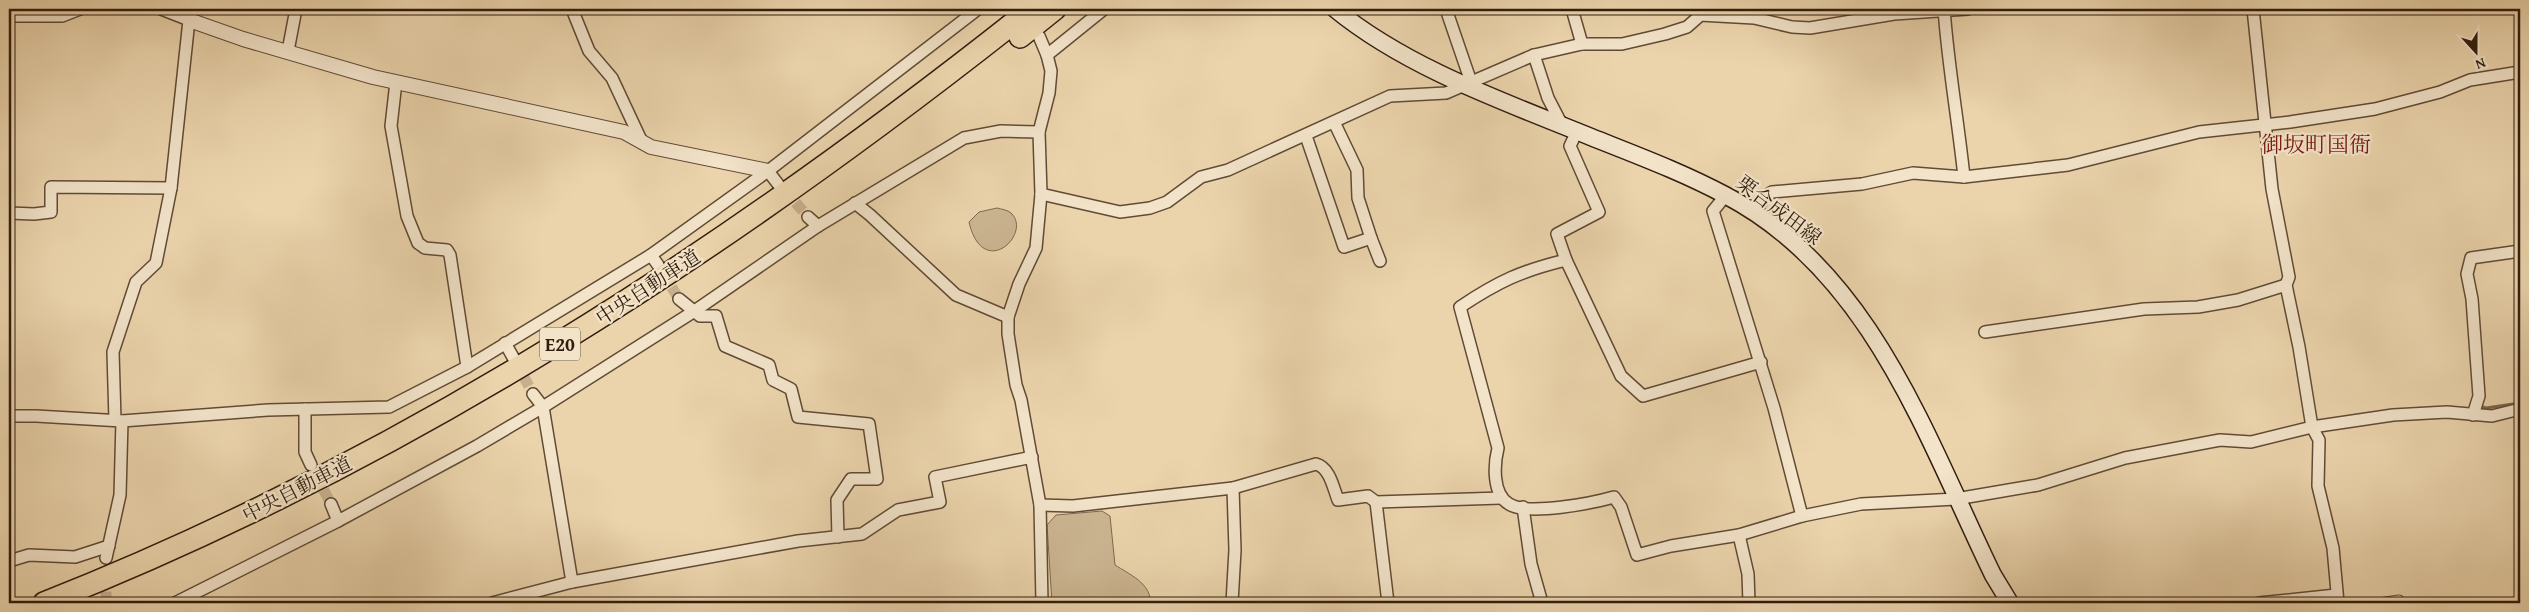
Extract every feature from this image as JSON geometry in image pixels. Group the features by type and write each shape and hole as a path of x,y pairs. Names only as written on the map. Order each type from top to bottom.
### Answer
{"highway":[{"name":"中央自動車道","path":"44,603 229,524 442,412 559,345 658,282 765,209 867,136 1031,9"},
{"name":"中央自動車道","path":"82,603 234,536 340,483 466,416 566,357 665,294 773,221 874,148 1055,9"}],"main road":[{"name":"栗合成田線","path":"1335,9 1351,22 1392,47 1569,128 1666,167 1726,195 1789,239 1815,263 1845,296 1866,324 1897,374 1993,576 2010,603"}],"street":[{"path":"9,16 62,16 80,9"},
{"path":"163,9 188,20 243,39 396,82 624,132 641,140 651,148 768,171 778,184"},
{"path":"288,51 296,9"},
{"path":"572,9 589,51 612,78 641,140"},
{"path":"9,416 119,420 306,409 389,407 467,366 650,254 768,171 978,9"},
{"path":"1047,55 1104,9"},
{"path":"1446,9 1468,83"},
{"path":"1572,9 1582,44"},
{"path":"1041,194 1120,212 1150,208 1167,202 1201,177 1228,170 1390,96 1446,93 1534,55 1582,44 1622,44 1665,34 1686,27 1704,12 1810,28 1894,14 1944,9 1968,9"},
{"path":"1944,9 1948,68 1957,110 1964,177"},
{"path":"2253,9 2272,189 2289,277 2286,286 2300,347 2312,427 2319,440 2318,486 2333,548 2337,599 2259,603"},
{"path":"106,558 112,520 120,496 119,420 113,352 136,282 156,263 171,188 188,20"},
{"path":"1039,36 1051,71 1049,93 1039,132 1041,194 1036,248 1019,284 1008,317 1008,334 1016,385 1032,457 1040,505 1042,603"},
{"path":"1534,55 1548,98 1569,128 1570,146 1599,212 1557,234 1566,260 1621,376 1643,396 1761,362"},
{"path":"1754,213 1772,192 1862,184 1914,173 1964,177 2068,165 2199,132 2264,123 2290,122 2375,108 2440,92 2470,80 2520,72"},
{"path":"396,82 391,126 407,216 418,243 425,248 447,250 450,255 467,366"},
{"path":"1334,122 1356,170 1358,198 1380,261"},
{"path":"175,603 338,521 477,446 543,407 693,312 854,203 964,138 1001,131 1039,132"},
{"path":"1306,136 1344,247 1371,238"},
{"path":"9,213 34,214 50,212 51,187 171,188"},
{"path":"1726,195 1713,211 1761,362 1802,516"},
{"path":"854,203 870,215 956,295 1008,317"},
{"path":"808,217 818,226"},
{"path":"2473,415 2479,396 2472,299 2467,274 2471,258 2520,250"},
{"path":"650,254 658,266"},
{"path":"1566,260 1530,269 1497,282 1460,307 1498,448 1494,464 1501,498 1510,506 1523,507 1580,506 1614,497 1621,507 1637,555 1672,546 1739,535 1802,516 1861,504 1956,499 2038,485 2125,458 2220,440 2251,442 2312,427 2393,416 2447,412 2492,416 2520,410"},
{"path":"1985,332 2144,309 2198,308 2238,300 2286,286"},
{"path":"679,299 700,316 716,316 725,346 769,365 773,380 791,389 798,417 869,424 877,479 851,478 837,500 838,537"},
{"path":"505,343 514,359"},
{"path":"533,394 543,407 572,582"},
{"path":"306,409 306,452 311,465"},
{"path":"492,603 572,582 798,541 862,534 898,510 940,502 935,477 1032,457"},
{"path":"1040,505 1073,506 1151,499 1188,492 1233,488 1316,464 1323,466 1327,471 1338,500 1368,496 1376,502 1501,498"},
{"path":"1232,603 1235,550 1233,488"},
{"path":"1376,502 1388,603"},
{"path":"331,504 338,521"},
{"path":"1523,507 1531,564 1542,603"},
{"path":"1739,535 1748,574 1749,603"},
{"path":"9,561 29,555 75,557 109,546"},
{"path":"2379,603 2399,600"}],"shaded area":[{"path":"997,208 1011,213 1016,222 1016,231 1004,248 994,251 985,249 976,240 969,222 979,212"},
{"path":"1102,511 1110,516 1115,565 1133,576 1143,585 1150,596 1150,603 1052,603 1047,525 1056,515"}],"waterway":[{"path":"2479,406 2486,408 2520,403"}],"tunnel":[{"path":"785,190 808,217"},
{"path":"663,273 679,299"},
{"path":"516,362 533,394"},
{"path":"316,475 331,504"},
{"path":"106,575 106,603"}],"district":[{"name":"御坂町国衙","path":"2316,144"}]}
